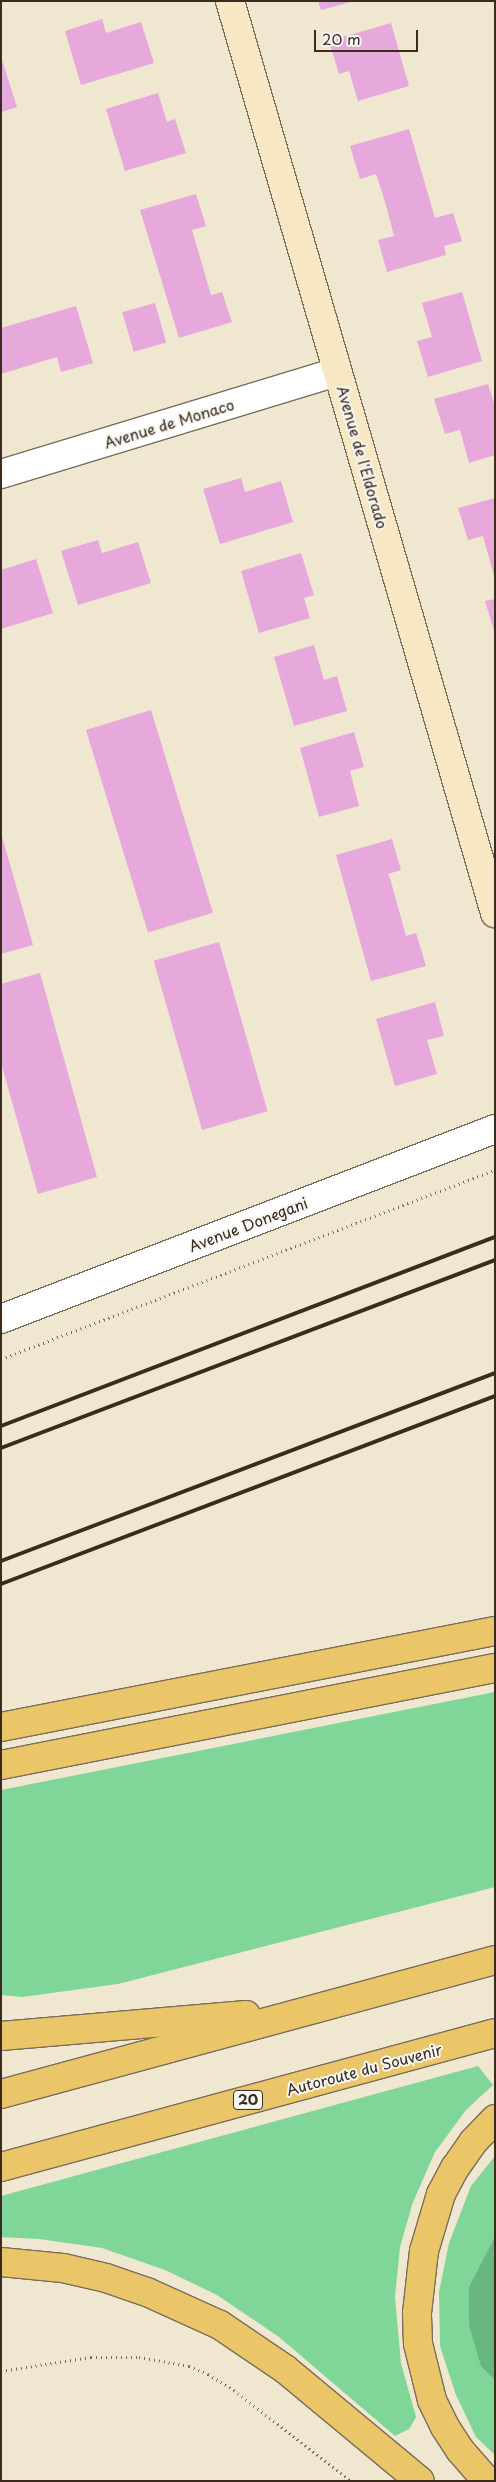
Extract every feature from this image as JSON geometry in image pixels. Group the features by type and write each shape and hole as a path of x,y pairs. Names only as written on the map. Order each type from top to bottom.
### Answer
{"highway":[{"path":"1,1727 495,1631"},
{"path":"1,1765 495,1668"},
{"path":"1,2094 495,1960"},
{"path":"1,2036 318,2009"},
{"name":"Autoroute du Souvenir","path":"1,2167 495,2033"},
{"path":"487,2481 460,2450 445,2427 432,2400 418,2344 417,2313 424,2251 441,2194 455,2168 473,2142 495,2119"},
{"path":"1,2262 63,2268 106,2278 147,2292 220,2325 285,2369 420,2481"}],"street":[{"name":"Avenue de l'Eldorado","path":"230,1 495,913"},
{"name":"Avenue de Monaco","path":"1,474 337,372"},
{"name":"Avenue Donegani","path":"1,1319 495,1129"}],"path":[{"path":"1,1352 2,1358 495,1170"},
{"path":"1,2371 91,2357 140,2357 189,2366 208,2374 234,2390 351,2481"}],"green space":[{"path":"495,1692 495,1887 118,1984 22,1997 1,1995 1,1790"},
{"path":"478,2066 493,2085 466,2110 435,2152 413,2202 400,2247 395,2297 401,2363 416,2417 409,2429 395,2436 279,2337 217,2295 165,2270 102,2248 39,2239 1,2237 1,2196"},
{"path":"495,2156 495,2455 476,2437 456,2395 440,2346 439,2292 449,2243 471,2186"},
{"path":"495,2237 495,2380 481,2366 469,2325 469,2287"}],"building":[{"path":"318,1 351,1 351,2 321,10"},
{"path":"102,19 106,33 141,22 154,63 81,85 65,31"},
{"path":"391,23 409,86 358,101 349,71 339,74 329,41"},
{"path":"1,57 17,107 1,112"},
{"path":"158,93 167,122 175,119 186,153 125,171 106,109"},
{"path":"409,129 435,218 453,213 462,241 444,246 446,255 387,272 378,240 394,236 386,205 376,174 360,179 350,146"},
{"path":"196,194 206,226 192,230 211,295 222,292 232,322 179,338 140,210"},
{"path":"462,292 482,361 428,377 417,341 432,337 422,303"},
{"path":"155,303 166,342 134,352 122,312"},
{"path":"76,306 93,363 61,372 57,357 1,374 1,328"},
{"path":"488,384 495,406 495,455 469,463 460,430 445,434 434,399"},
{"path":"241,478 245,492 281,481 293,522 220,544 203,489"},
{"path":"495,498 494,576 483,536 468,540 458,508"},
{"path":"98,540 102,553 138,542 151,583 78,605 61,551"},
{"path":"301,553 314,595 304,598 310,618 259,633 241,571"},
{"path":"36,559 53,613 1,629 1,570"},
{"path":"495,599 495,631 494,631 485,601"},
{"path":"314,645 324,680 337,676 347,711 294,726 274,657"},
{"path":"151,710 213,913 148,933 86,730"},
{"path":"354,732 364,767 350,771 359,806 319,817 300,748"},
{"path":"1,833 33,945 1,954"},
{"path":"392,839 401,870 388,874 406,936 416,933 426,966 371,981 336,855"},
{"path":"219,942 268,1111 202,1130 154,961"},
{"path":"40,973 97,1177 38,1194 1,1063 1,984"},
{"path":"435,1002 444,1036 427,1040 437,1074 395,1086 376,1019"}],"railway":[{"path":"1,1426 495,1237"},
{"path":"1,1448 495,1260"},
{"path":"1,1561 495,1373"},
{"path":"1,1584 495,1396"}]}
